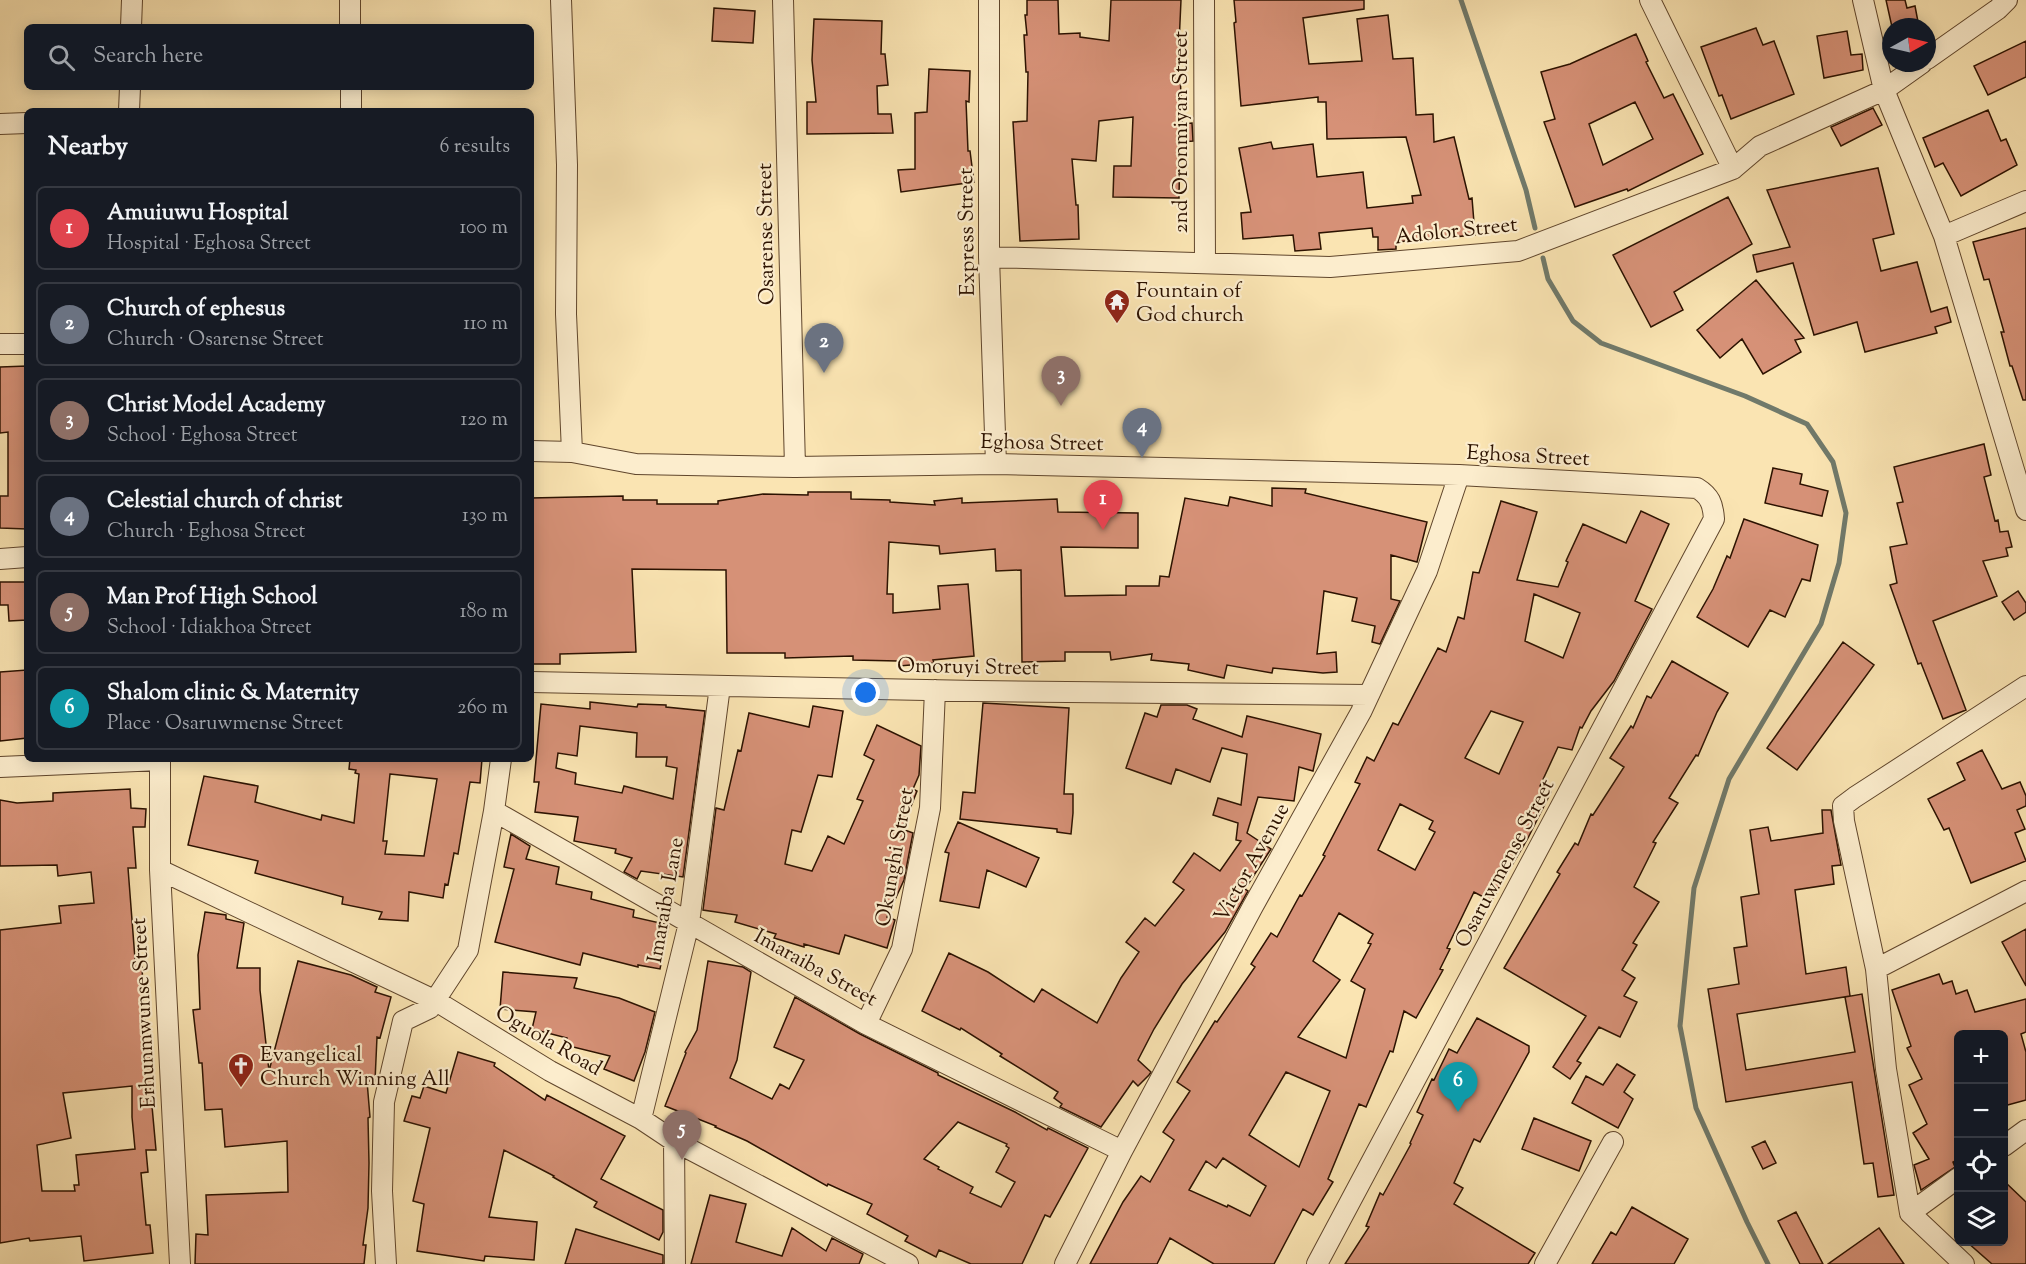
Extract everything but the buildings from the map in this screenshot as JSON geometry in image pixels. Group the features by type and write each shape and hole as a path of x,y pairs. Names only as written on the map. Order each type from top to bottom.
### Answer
{"street":[{"path":"131,24 132,0"},
{"path":"350,0 350,24"},
{"path":"561,0 567,165 566,314 572,452"},
{"name":"Osarense Street","path":"783,0 795,467"},
{"name":"Express Street","path":"989,0 989,257 996,464"},
{"name":"2nd Oronmiyan Street","path":"1204,0 1204,263"},
{"path":"1650,0 1733,170"},
{"path":"1863,0 1884,90 1944,236 2026,510"},
{"path":"1936,53 2002,5"},
{"name":"Adolor Street","path":"989,257 1330,267 1518,251 1733,170 1760,147 1884,90 1909,72"},
{"path":"129,108 130,90"},
{"path":"351,90 351,108"},
{"path":"0,124 24,123"},
{"path":"1944,236 2026,201"},
{"path":"0,344 24,344"},
{"name":"Eghosa Street","path":"534,451 572,452 636,464 795,467 996,464 1459,475 1696,488"},
{"name":"Victor Avenue","path":"1065,1264 1122,1151 1369,695 1427,571 1459,475"},
{"name":"Osaruwmense Street","path":"1317,1264 1714,519 1713,506 1707,494 1696,488"},
{"path":"0,559 24,557"},
{"name":"Omoruyi Street","path":"534,682 1369,695"},
{"name":"Imaraiba Lane","path":"641,1119 689,923 720,686"},
{"path":"1964,1264 1910,1213 1886,1069 1875,969 1843,807 2026,686"},
{"name":"Okunghi Street","path":"866,1024 902,949 930,808 935,690"},
{"path":"0,767 114,762"},
{"name":"Erhunmwunse Street","path":"160,762 160,870 180,1264"},
{"path":"386,1264 382,1191 384,1102 403,1021 430,1008 468,950 494,811 501,762"},
{"name":"Imaraiba Street","path":"494,811 866,1024 1122,1151"},
{"name":"Oguola Road","path":"160,870 435,1002 550,1071 641,1119 674,1141 908,1264"},
{"path":"1875,969 2026,891"},
{"path":"2008,1143 2026,1130"},
{"path":"674,1141 675,1264"},
{"path":"1545,1264 1613,1143"},
{"path":"1910,1213 1954,1182"}],"waterway":[{"path":"1461,0 1526,190 1535,228"},
{"path":"1543,258 1548,279 1573,321 1601,343 1745,396 1807,424 1833,462 1846,513 1839,563 1821,624 1729,779 1694,888 1680,1026 1696,1108 1768,1264"}],"place":[{"name":"Fountain of God church","path":"1117,325"},
{"name":"Church of ephesus","path":"824,373"},
{"name":"Christ Model Academy","path":"1061,406"},
{"name":"Celestial church of christ","path":"1142,458"},
{"name":"Amuiuwu Hospital","path":"1103,530"},
{"name":"Evangelical Church Winning All","path":"241,1089"},
{"name":"Shalom clinic & Maternity","path":"1458,1112"},
{"name":"Man Prof High School","path":"682,1160"}]}
